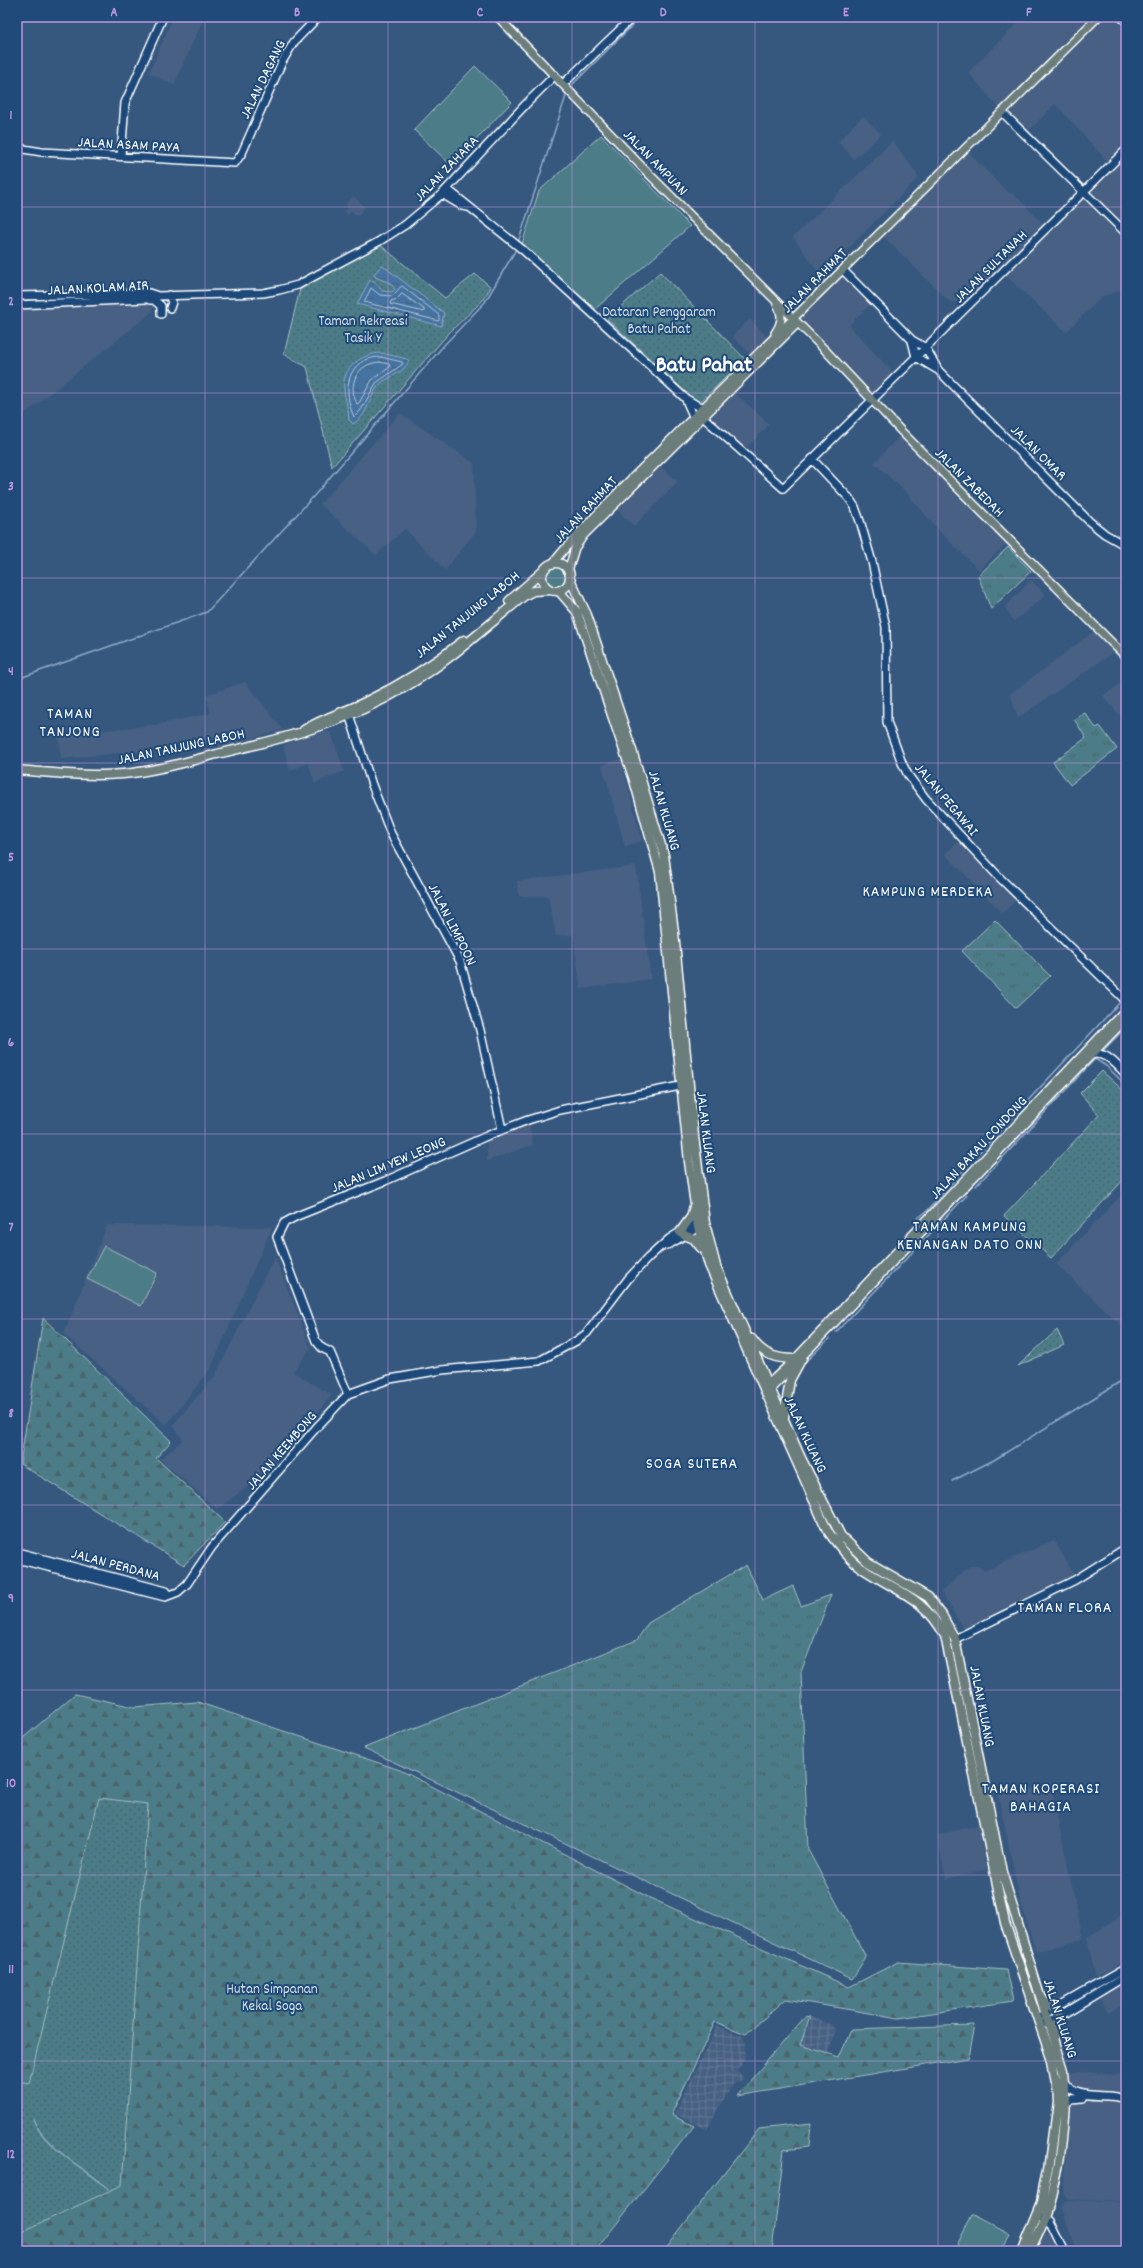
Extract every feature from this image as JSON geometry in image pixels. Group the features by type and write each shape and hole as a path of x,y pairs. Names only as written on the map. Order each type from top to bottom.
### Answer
{"highway":[{"path":"552,564 563,565 569,575 566,587 559,591 550,590 542,580 543,571 552,564"},
{"name":"JALAN TANJUNG LABOH","path":"17,770 90,774 132,773 216,755 302,732 315,730 410,678 444,655 499,610 543,571"},
{"name":"JALAN KLUANG","path":"569,575 587,615 658,832 667,875 695,1199 716,1266 744,1329 767,1389 822,1520 836,1544 859,1566 922,1605 934,1618 945,1636 1005,1923 1043,2020 1055,2042 1064,2080 1064,2104 1053,2186 1030,2251"},
{"name":"JALAN TANJUNG LABOH","path":"348,713 398,692 447,660 524,596 533,592 550,590"},
{"name":"JALAN KLUANG","path":"559,591 577,612 636,788 660,872 701,1222 709,1265 767,1389 784,1419 807,1471 841,1536 868,1562 928,1597 942,1615 955,1638 1002,1872 1039,1996 1055,2071 1057,2092 1042,2215 1022,2251"},
{"path":"623,722 622,728 627,746 624,751"},
{"path":"695,1199 691,1217 682,1234 697,1241 709,1265"},
{"path":"744,1329 756,1345 767,1354 784,1359 798,1358 790,1380 784,1419"},
{"path":"1039,1996 1045,2003 1058,2012 1054,2028 1055,2042"}],"main road":[{"name":"JALAN AMPUAN","path":"498,17 796,321"},
{"name":"JALAN RAHMAT","path":"569,575 577,543 703,417 843,270 1098,17"},
{"path":"768,343 780,327 782,320 775,299"},
{"name":"JALAN RAHMAT","path":"552,564 574,538 768,343 796,321"},
{"name":"JALAN ZABEDAH","path":"796,321 1126,658"},
{"name":"JALAN BAKAU CONDONG","path":"767,1389 1094,1054 1123,1018 1126,1009"},
{"name":"JALAN BAKAU CONDONG","path":"798,1358 1123,1018"}],"street":[{"path":"121,156 125,103 163,17"},
{"name":"JALAN DAGANG","path":"239,159 282,62 294,42 318,17"},
{"path":"563,84 634,17"},
{"path":"1121,17 1126,21"},
{"name":"JALAN ZAHARA","path":"158,296 263,293 298,285 400,228 445,192 520,109 555,75"},
{"path":"1002,112 1085,191 1126,233"},
{"name":"JALAN ASAM PAYA","path":"17,148 42,152 232,163 239,159"},
{"name":"JALAN SULTANAH","path":"872,400 1126,150"},
{"path":"445,192 462,206 468,207 523,250 685,398 698,406 705,407"},
{"path":"843,270 912,340 926,348"},
{"name":"JALAN KOLAM AIR","path":"17,296 149,293 158,296"},
{"path":"169,295 172,302 170,308"},
{"name":"JALAN KOLAM AIR","path":"17,305 146,299 158,296"},
{"path":"146,299 158,303 161,306 161,314"},
{"path":"912,340 916,357"},
{"name":"JALAN OMAR","path":"926,348 938,370"},
{"name":"JALAN OMAR","path":"916,357 938,370 1090,522 1105,534 1126,546"},
{"path":"685,398 694,418"},
{"path":"703,417 783,488 872,400"},
{"name":"JALAN PEGAWAI","path":"812,459 849,498 855,506 861,524 872,562 886,628 887,722 908,775 926,799 999,877 1124,998"},
{"name":"JALAN LIMPOON","path":"348,713 364,762 391,834 460,962 480,1030 502,1129"},
{"path":"1123,1018 1124,998"},
{"path":"1094,1054 1107,1057 1126,1074"},
{"name":"JALAN LIM YEW LEONG","path":"348,1394 330,1352 322,1348 316,1341 277,1237 284,1223 297,1216 385,1181 502,1129 560,1110 684,1085"},
{"name":"JALAN KEEMBONG","path":"170,1595 178,1592 187,1584 212,1547 316,1428 348,1394 390,1379 442,1370 539,1361 576,1341 587,1333 628,1279 662,1246 670,1244 682,1234 701,1222"},
{"path":"955,1638 1075,1580 1126,1548"},
{"name":"JALAN PERDANA","path":"17,1552 166,1591 170,1595 166,1597 159,1596 17,1559"},
{"path":"1058,2012 1126,1968"},
{"path":"1043,2020 1126,1976"},
{"path":"1064,2080 1069,2090 1077,2093 1125,2099"},
{"path":"1064,2104 1069,2099 1074,2098 1125,2099"},
{"path":"1042,2215 1064,2251"}],"shaded area":[{"path":"173,17 204,17 174,85 149,73"},
{"path":"1024,17 1092,17 1000,109 968,72"},
{"path":"1102,17 1117,17 1126,24 1126,144 1108,162 1055,104 1027,133 1006,112"},
{"path":"863,116 881,134 854,159 838,142"},
{"path":"893,141 919,177 821,276 793,237"},
{"path":"967,151 1003,188 1019,199 1045,226 965,305 949,301 882,235"},
{"path":"1126,154 1126,229 1088,191"},
{"path":"1085,195 1126,236 1126,289 1103,296 1066,332 1004,274"},
{"path":"354,196 365,208 357,216 352,211 347,215 344,211 348,208 345,204"},
{"path":"843,273 872,303 850,324 851,328 895,375 873,396 798,318"},
{"path":"149,303 153,308 152,312 17,420 17,308"},
{"path":"750,319 769,339 752,356 732,336"},
{"path":"733,391 769,424 744,451 706,417"},
{"path":"400,413 474,463 476,531 445,570 405,529 376,555 320,504"},
{"path":"900,435 1006,544 979,570 941,533 906,492 874,463"},
{"path":"659,465 678,482 634,526 615,508"},
{"path":"1031,580 1046,595 1014,621 1005,607"},
{"path":"1093,632 1114,652 1018,718 1010,694"},
{"path":"1126,680 1126,715 1122,718 1103,696"},
{"path":"245,682 283,730 219,747 216,737 154,750 61,759 58,735 154,725 211,713 206,695"},
{"path":"324,731 331,732 344,771 315,783 308,763 290,771 283,745"},
{"path":"621,759 642,841 625,846 602,765"},
{"path":"964,837 1022,895 1002,913 945,854"},
{"path":"636,866 651,979 581,989 573,935 556,936 548,896 519,896 517,881"},
{"path":"529,1123 533,1145 487,1161 487,1138"},
{"path":"1126,1190 1126,1330 1056,1264"},
{"path":"107,1225 272,1227 211,1368 166,1425 64,1334"},
{"path":"274,1258 277,1262 311,1348 293,1372 332,1395 261,1477 217,1509 160,1459 183,1440 173,1425 215,1376"},
{"path":"1054,1540 1078,1582 967,1637 941,1592 970,1566 979,1566 984,1571"},
{"path":"1051,1786 1083,1939 1036,1952 1020,1900 998,1794"},
{"path":"979,1825 987,1869 946,1879 937,1835"},
{"path":"1126,1912 1126,1960 1096,1978 1087,1938"},
{"path":"1126,1979 1126,2002 1108,2012 1098,1996"},
{"path":"811,2017 832,2025 835,2030 829,2053 801,2045"},
{"path":"717,2026 742,2036 746,2042 745,2058 738,2071 744,2079 733,2084 707,2129 675,2114"},
{"path":"1078,2072 1126,2074 1126,2097 1078,2091 1068,2083 1065,2074"},
{"path":"1074,2100 1126,2102 1126,2202 1069,2199 1063,2193 1068,2115 1070,2105"},
{"path":"1065,2200 1126,2203 1126,2242 1112,2251 1078,2251 1060,2207"},
{"path":"1040,2232 1050,2234 1057,2251 1032,2251"}],"green space":[{"path":"475,66 512,102 451,165 414,130"},
{"path":"601,135 690,226 595,309 522,244 539,191"},
{"name":"Taman Rekreasi Tasik Y","path":"379,244 445,298 475,274 491,287 482,301 449,333 332,467 307,367 284,354 301,285"},
{"name":"Dataran Penggaram Batu Pahat","path":"660,272 745,359 700,402 692,398 607,319"},
{"path":"1008,547 1031,571 991,609 978,576"},
{"path":"555,567 562,570 565,577 562,584 555,587 548,584 545,577 548,570"},
{"path":"1085,713 1096,728 1100,726 1117,749 1070,785 1053,762 1086,738 1074,719"},
{"path":"995,920 1050,976 1016,1008 962,951"},
{"path":"1102,1071 1126,1093 1126,1177 1051,1258 1004,1216 1099,1115 1080,1093"},
{"path":"104,1246 157,1273 141,1306 87,1279"},
{"path":"43,1318 171,1441 156,1458 225,1522 184,1565 20,1464"},
{"path":"1057,1330 1064,1345 1018,1366"},
{"path":"746,1565 763,1600 793,1586 801,1606 831,1595 801,1672 808,1850 866,1957 852,1979 364,1748 637,1640 648,1623"},
{"name":"Hutan Simpanan Kekal Soga","path":"75,1694 134,1707 197,1702 400,1770 650,1898 849,1987 898,1962 1006,1970 1013,2001 899,2018 786,1999 746,2034 715,2022 671,2115 694,2126 595,2251 17,2251 17,1743"},
{"path":"99,1798 148,1804 122,2185 17,2234 17,2081 29,2083"},
{"path":"810,2017 800,2045 839,2057 851,2029 974,2025 968,2058 737,2096 804,2018"},
{"path":"811,2123 809,2147 784,2150 772,2251 663,2251 759,2129"},
{"path":"972,2215 1010,2235 1001,2251 954,2251"}],"water":[{"path":"382,265 444,313 441,326 357,304 370,280 374,281 382,291 392,292 395,289 390,283 375,277 374,274"},
{"path":"381,353 407,359 409,361 403,369 378,386 362,417 353,424 349,420 344,390 346,375 349,368 360,359"}],"waterway":[{"path":"573,84 641,17"},
{"path":"518,243 567,93"},
{"path":"17,679 207,612 313,497 445,344 485,302 515,251"},
{"path":"977,1155 1122,1000"},
{"path":"1102,1052 1126,1027"},
{"path":"976,1186 1095,1059 1106,1066 1126,1085"},
{"path":"918,1218 928,1210 968,1165"},
{"path":"836,1332 967,1195"},
{"path":"803,1364 829,1339"},
{"path":"793,1384 798,1373"},
{"path":"952,1481 994,1460 1126,1378"},
{"path":"790,1408 791,1399"},
{"path":"33,2119 38,2130 56,2149 109,2189"}],"district":[{"name":"Batu Pahat","path":"704,363"},
{"name":"TAMAN TANJONG","path":"70,721"},
{"name":"KAMPUNG MERDEKA","path":"928,890"},
{"name":"TAMAN KAMPUNG KENANGAN DATO ONN","path":"970,1234"},
{"name":"SOGA SUTERA","path":"692,1462"},
{"name":"TAMAN FLORA","path":"1065,1606"},
{"name":"TAMAN KOPERASI BAHAGIA","path":"1041,1796"}]}
